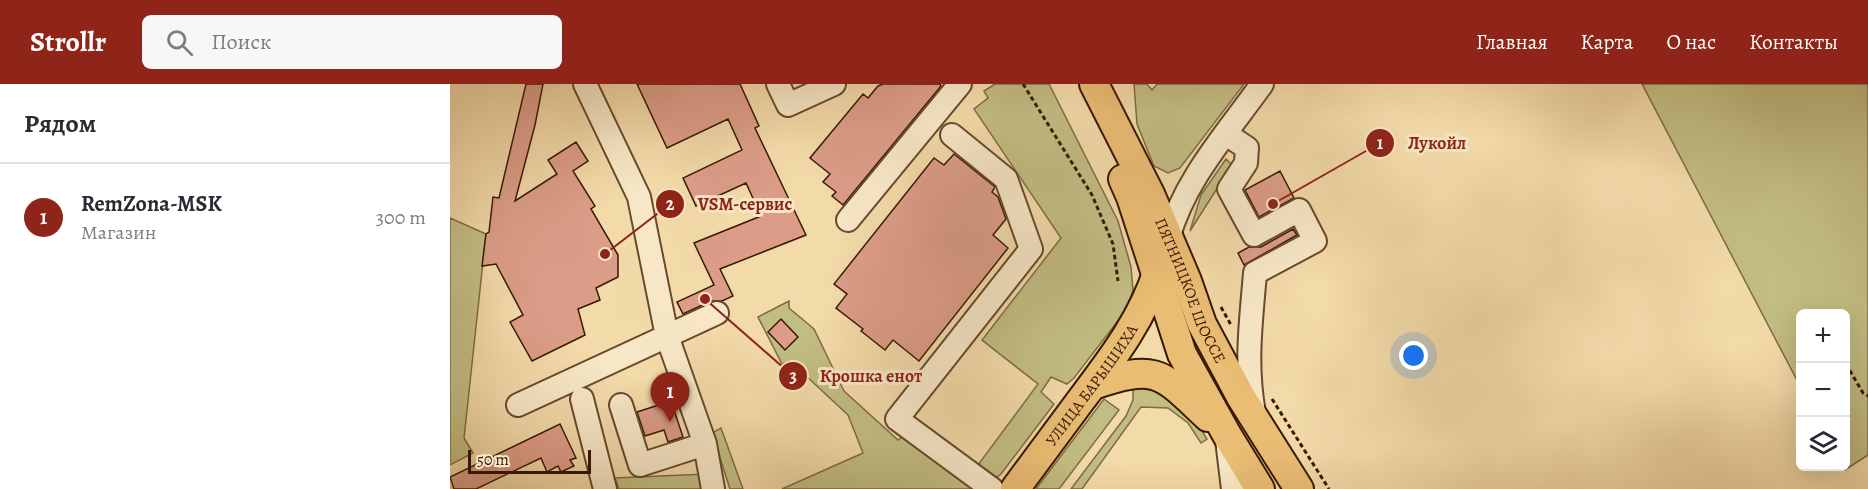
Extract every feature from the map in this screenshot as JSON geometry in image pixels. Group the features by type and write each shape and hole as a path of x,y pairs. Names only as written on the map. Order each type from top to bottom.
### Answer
{"main road":[{"name":"ПЯТНИЦКОЕ ШОССЕ","path":"1073,84 1131,197 1155,293 1182,354 1260,489"},
{"name":"ПЯТНИЦКОЕ ШОССЕ","path":"1094,84 1138,169 1187,281 1202,324 1256,420 1299,489"},
{"name":"УЛИЦА БАРЫШИХА","path":"1015,489 1093,385 1155,293 1168,239"},
{"path":"1155,293 1180,300 1190,308 1202,324"},
{"path":"1093,385 1134,373 1164,378 1227,435"}],"street":[{"path":"585,84 639,197 667,336 705,444 714,489"},
{"path":"778,84 788,105 834,84"},
{"path":"848,220 960,84"},
{"path":"1168,239 1173,219 1194,178 1262,84"},
{"path":"1226,134 1246,148 1246,163 1229,189 1254,235 1299,210 1315,241 1255,273 1248,357 1249,387 1256,420"},
{"path":"952,135 1006,179 1030,249 897,419 992,489"},
{"path":"518,405 717,313"},
{"path":"582,399 605,489"},
{"path":"621,405 640,465 705,444"},
{"path":"1227,435 1233,489"}],"path":[{"path":"1023,84 1092,195 1113,244 1118,281"},
{"path":"1850,372 1863,393 1868,396"}],"shaded area":[{"path":"995,84 1049,84 1118,221 1131,267 1133,290 1127,309 1074,378 1067,384 1051,377 1041,392 1054,404 1001,474 993,480 975,469 1038,384 982,340 1061,238 974,109 988,98 984,91"},
{"path":"1134,84 1147,84 1152,90 1157,84 1244,84 1180,168 1168,173 1154,166 1137,124"},
{"path":"1642,84 1868,84 1868,455 1850,467 1850,309 1796,309 1796,378"},
{"path":"1226,159 1232,165 1190,231 1201,195"},
{"path":"450,218 486,234 464,438 473,453 450,465"},
{"path":"789,301 789,308 814,329 844,391 898,440 909,431 980,489 782,489 863,453 848,415 790,361 782,364 758,317"},
{"path":"1133,385 1180,396 1207,439 1201,443 1188,423 1168,408 1141,407 1082,489 1071,489 1126,416 1133,400"},
{"path":"1104,399 1119,410 1059,489 1036,489"},
{"path":"721,428 743,489 730,489 712,433"},
{"path":"706,474 710,489 619,489 615,478"}],"building":[{"path":"526,84 543,84 515,201 557,174 548,160 576,142 588,161 573,171 595,206 591,209 618,255 618,277 596,288 600,300 578,309 585,335 532,361 510,322 523,315 496,264 482,266 493,197 499,198"},
{"path":"637,84 740,84 759,126 755,128 806,235 720,269 733,296 722,301 711,301 683,314 677,302 714,285 694,243 761,216 746,183 696,206 683,178 742,150 728,119 667,148"},
{"path":"883,84 940,84 941,86 843,205 832,196 836,192 823,182 830,174 810,158 863,94 868,98 878,86"},
{"path":"954,154 995,187 992,192 998,197 1006,219 993,235 1008,248 919,361 893,340 885,350 861,331 863,329 836,308 847,294 834,284 934,158 944,165"},
{"path":"1280,171 1294,198 1259,217 1245,190"},
{"path":"1293,229 1297,235 1244,265 1238,253 1249,247 1261,247"},
{"path":"781,319 798,337 785,350 768,332"},
{"path":"671,401 683,437 668,442 664,430 645,436 637,412"},
{"path":"560,424 576,458 570,460 574,466 561,472 558,466 547,472 541,458 476,489 454,489 450,477"}],"place":[{"name":"Лукойл","path":"1273,204"},
{"name":"VSM-сервис","path":"605,254"},
{"name":"Крошка енот","path":"705,299"},
{"name":"RemZona-MSK","path":"670,422"}]}
